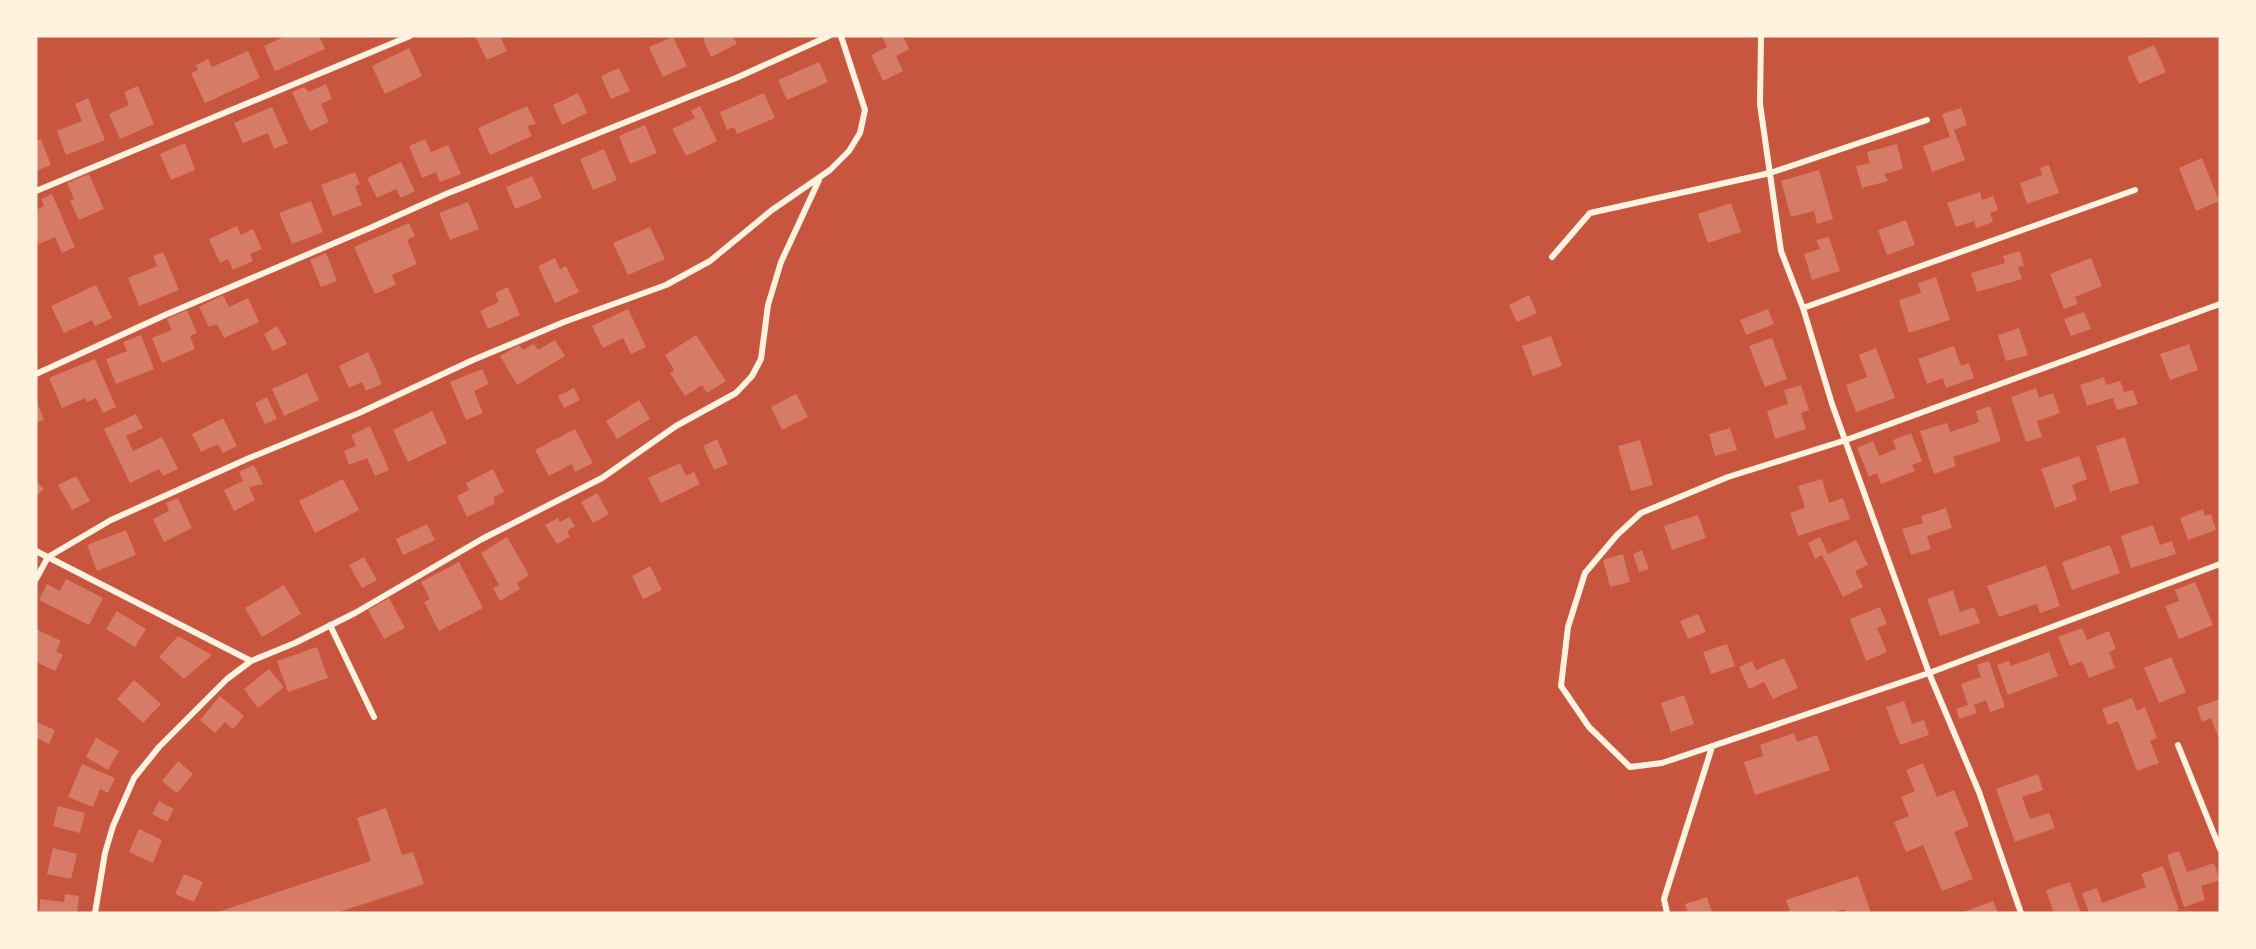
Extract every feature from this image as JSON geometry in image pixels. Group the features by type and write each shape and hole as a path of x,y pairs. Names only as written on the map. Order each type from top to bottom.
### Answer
{"street":[{"path":"36,191 410,36"},
{"path":"36,374 165,315 446,194 736,78 829,36"},
{"path":"36,579 48,557 111,520 564,322 666,285 710,261 772,210 819,180 849,151 860,133 865,110 841,36"},
{"path":"1761,36 1760,104 1781,251 1803,308 1832,404 1929,674 1979,792 2021,913"},
{"path":"1552,257 1590,213 1770,173 1927,120"},
{"path":"95,913 113,826 134,778 146,761 227,679 251,661 294,643 373,603 482,539 602,478 676,426 736,393 752,376 761,359 768,305 781,261 819,180"},
{"path":"1803,308 2135,190"},
{"path":"2220,304 1846,440 1728,477 1641,513 1617,535 1586,573 1568,627 1561,686 1589,727 1630,767 1662,763 1929,674 2220,564"},
{"path":"36,551 251,661"},
{"path":"330,625 374,717"},
{"path":"2178,745 2220,849"},
{"path":"1667,913 1664,898 1712,747"}],"building":[{"path":"286,36 319,36 325,49 275,71 264,46"},
{"path":"475,36 500,36 507,51 487,60"},
{"path":"709,36 733,36 737,44 711,57 703,39"},
{"path":"882,36 903,36 909,49 896,56 903,71 883,81 871,55 887,47"},
{"path":"673,37 687,66 663,77 649,47"},
{"path":"2154,45 2166,72 2139,84 2127,57"},
{"path":"409,48 422,76 385,94 372,66"},
{"path":"248,51 260,78 205,103 191,73 198,70 196,65 208,59 212,67"},
{"path":"819,62 828,82 787,100 778,80"},
{"path":"619,68 630,91 611,99 601,76"},
{"path":"326,84 332,99 321,104 329,122 310,131 292,92 304,87 309,92"},
{"path":"138,86 154,124 120,139 109,114 129,105 124,92"},
{"path":"578,93 587,113 562,125 553,105"},
{"path":"764,93 775,118 737,134 734,127 727,130 720,112"},
{"path":"88,98 105,140 66,155 57,131 82,121 75,104"},
{"path":"527,106 536,124 527,126 532,136 490,155 478,128"},
{"path":"700,106 717,141 686,156 672,129 695,118 691,111"},
{"path":"272,107 288,143 274,149 268,133 243,143 234,123"},
{"path":"1961,108 1967,125 1954,130 1965,160 1932,172 1923,146 1950,137 1942,114"},
{"path":"645,125 657,153 630,164 619,136"},
{"path":"41,139 51,165 36,171 36,141"},
{"path":"425,139 431,152 448,145 461,174 440,182 436,172 422,178 409,146"},
{"path":"185,143 195,170 171,180 160,154"},
{"path":"1897,144 1903,169 1884,174 1888,181 1862,188 1856,166 1870,163 1867,152"},
{"path":"604,149 617,180 593,190 580,159"},
{"path":"2202,158 2219,201 2196,211 2179,168"},
{"path":"401,162 415,191 401,198 396,189 377,198 367,178"},
{"path":"2049,165 2059,193 2027,204 2020,183 2042,175 2040,168"},
{"path":"1819,170 1833,219 1817,224 1814,211 1791,217 1781,181"},
{"path":"355,172 360,184 355,186 362,205 333,216 321,185"},
{"path":"89,174 104,209 79,220 70,201 74,199 67,183"},
{"path":"532,176 542,198 515,209 506,187"},
{"path":"1980,192 1982,200 1993,196 1998,210 1990,213 1993,222 1976,228 1974,221 1956,227 1947,203"},
{"path":"52,194 75,247 62,253 55,237 39,244 36,238 36,210 44,206 41,199"},
{"path":"311,201 323,232 292,244 279,213"},
{"path":"468,202 479,229 450,240 439,213"},
{"path":"1731,203 1741,232 1708,243 1698,214"},
{"path":"1906,220 1915,245 1887,255 1878,230"},
{"path":"409,223 415,236 407,240 417,264 392,275 396,285 375,294 354,247"},
{"path":"237,226 241,235 253,229 262,249 250,254 253,261 233,270 228,259 220,263 209,239"},
{"path":"650,227 665,259 628,275 613,243"},
{"path":"1829,237 1840,271 1812,280 1804,254 1820,249 1816,240"},
{"path":"2020,251 2024,266 2018,267 2022,279 1977,292 1971,273 2005,263 2003,256"},
{"path":"163,252 179,290 139,306 128,278 157,266 153,256"},
{"path":"326,253 337,281 321,287 310,260"},
{"path":"555,258 560,269 566,266 579,292 555,303 538,266"},
{"path":"2091,258 2102,286 2075,297 2078,304 2064,309 2050,274"},
{"path":"1936,277 1950,320 1909,333 1899,300 1921,293 1918,283"},
{"path":"96,285 112,318 95,326 92,320 64,333 51,306"},
{"path":"508,287 520,315 488,329 480,311 499,302 495,293"},
{"path":"223,295 229,307 248,298 259,322 224,338 217,324 209,327 199,307"},
{"path":"1529,295 1537,313 1517,322 1509,305"},
{"path":"628,309 646,347 631,354 623,338 603,348 592,326"},
{"path":"1768,309 1774,324 1746,335 1740,320"},
{"path":"187,310 197,333 190,336 195,349 162,363 152,338 172,330 167,319"},
{"path":"2084,312 2091,329 2071,336 2064,319"},
{"path":"277,326 287,344 273,351 264,334"},
{"path":"2019,328 2028,355 2006,361 1998,335"},
{"path":"141,335 154,369 116,384 106,359 127,351 123,342"},
{"path":"696,335 726,381 707,393 702,385 685,396 670,373 674,370 665,355"},
{"path":"1551,336 1562,366 1533,376 1522,346"},
{"path":"1772,338 1787,379 1765,387 1749,346"},
{"path":"555,340 565,356 517,385 500,356 519,345 523,350 534,344 538,350"},
{"path":"2189,344 2198,370 2170,380 2160,354"},
{"path":"1954,346 1961,366 1969,363 1974,378 1946,388 1943,378 1927,384 1918,359"},
{"path":"1876,348 1895,398 1856,412 1846,385 1867,377 1859,355"},
{"path":"368,352 382,384 366,391 362,382 349,388 339,366"},
{"path":"95,359 116,407 103,413 96,398 87,402 85,398 62,408 49,378"},
{"path":"482,369 489,384 474,391 483,413 466,420 450,382"},
{"path":"307,373 319,400 284,416 272,389"},
{"path":"2104,377 2106,385 2120,381 2124,392 2133,390 2138,404 2117,410 2113,398 2087,406 2080,385"},
{"path":"1801,385 1809,410 1801,413 1806,429 1775,439 1767,411 1788,404 1784,390"},
{"path":"574,388 580,400 564,408 558,396"},
{"path":"2036,388 2039,398 2053,393 2060,413 2037,421 2042,437 2026,442 2011,397"},
{"path":"796,394 808,417 782,430 771,407"},
{"path":"267,397 277,419 265,424 255,403"},
{"path":"36,400 44,420 36,423"},
{"path":"639,400 650,419 617,439 606,421"},
{"path":"1990,406 2001,441 1953,457 1956,466 1934,474 1920,431 1947,423 1950,432 1979,422 1976,411"},
{"path":"432,411 447,443 408,462 393,430"},
{"path":"136,414 143,428 126,436 133,451 162,437 178,469 163,476 159,469 130,483 104,429"},
{"path":"223,418 237,446 223,453 218,444 201,452 192,434"},
{"path":"370,426 389,470 375,476 367,458 349,465 344,451 356,446 351,435"},
{"path":"1730,428 1737,450 1715,456 1709,434"},
{"path":"575,429 593,463 575,472 572,464 549,476 535,450"},
{"path":"1911,433 1922,461 1912,465 1915,471 1881,484 1877,473 1869,477 1857,448 1873,441 1879,456 1896,449 1893,440"},
{"path":"2125,437 2139,483 2110,492 2096,446"},
{"path":"717,439 728,464 714,470 703,446"},
{"path":"1640,440 1653,485 1631,491 1618,446"},
{"path":"2079,456 2087,479 2072,485 2077,500 2055,508 2041,469"},
{"path":"680,463 686,476 694,472 700,484 661,503 648,478"},
{"path":"254,465 263,484 249,487 255,500 234,511 224,490 243,481 239,472"},
{"path":"493,469 504,492 494,497 494,504 467,517 457,496 469,490 466,483"},
{"path":"76,476 90,501 72,510 58,485"},
{"path":"343,479 359,510 315,533 299,501"},
{"path":"1822,479 1829,503 1843,498 1850,519 1798,536 1790,513 1805,508 1798,486"},
{"path":"36,481 44,489 36,496"},
{"path":"597,493 609,514 593,523 581,502"},
{"path":"178,498 192,528 164,542 153,519 169,511 166,503"},
{"path":"1946,508 1952,528 1927,536 1931,549 1911,555 1902,529 1923,523 1921,516"},
{"path":"2203,509 2205,516 2211,514 2216,530 2188,540 2180,518"},
{"path":"1698,515 1706,538 1672,550 1664,526"},
{"path":"569,517 575,526 567,531 570,537 557,544 545,525 558,518 560,522"},
{"path":"427,524 435,540 403,555 396,539"},
{"path":"2153,525 2160,545 2172,541 2176,554 2131,568 2121,536"},
{"path":"126,530 136,555 97,571 87,545"},
{"path":"507,537 529,575 517,583 520,589 500,601 493,588 499,585 481,553"},
{"path":"1820,537 1828,554 1856,540 1868,565 1855,571 1863,587 1843,597 1822,555 1815,559 1808,543"},
{"path":"2110,545 2120,573 2072,590 2062,562"},
{"path":"1642,550 1649,569 1639,572 1633,554"},
{"path":"1623,554 1630,582 1610,587 1603,560"},
{"path":"364,557 377,580 362,588 349,565"},
{"path":"459,562 483,608 439,631 424,602 430,599 421,582"},
{"path":"2046,565 2060,606 2040,613 2037,604 1999,617 1987,586"},
{"path":"650,566 662,590 643,599 632,576"},
{"path":"66,579 103,598 89,625 39,600 47,584 60,591"},
{"path":"2195,582 2213,625 2179,639 2165,606 2179,601 2175,590"},
{"path":"284,585 301,614 262,637 245,608"},
{"path":"1953,590 1960,612 1974,607 1980,623 1940,636 1927,599"},
{"path":"389,598 405,628 384,639 368,610"},
{"path":"1880,607 1887,624 1877,628 1887,652 1866,661 1850,619"},
{"path":"117,611 146,629 135,647 106,629"},
{"path":"1698,614 1706,632 1688,639 1680,621"},
{"path":"2082,628 2087,640 2109,631 2116,649 2109,652 2115,668 2089,678 2082,661 2070,666 2058,637"},
{"path":"36,629 61,641 56,651 63,655 55,671 36,662"},
{"path":"178,636 212,655 184,679 159,657"},
{"path":"1727,644 1735,666 1711,674 1703,652"},
{"path":"317,647 328,678 288,692 277,661"},
{"path":"2049,652 2058,676 2008,695 1997,665 2009,661 2011,666"},
{"path":"2171,657 2186,692 2159,703 2144,668"},
{"path":"1784,658 1798,688 1773,699 1764,682 1749,689 1739,667 1752,661 1756,670"},
{"path":"1989,661 2005,707 1990,712 1986,700 1974,705 1977,713 1959,719 1956,709 1968,705 1961,684 1981,677 1977,665"},
{"path":"269,669 284,687 258,708 244,689"},
{"path":"134,680 161,704 143,723 117,699"},
{"path":"1684,695 1694,724 1671,732 1661,703"},
{"path":"220,696 244,716 233,729 225,722 215,733 200,720"},
{"path":"2132,698 2137,711 2145,707 2157,738 2150,741 2159,763 2137,771 2118,721 2108,725 2102,709"},
{"path":"2220,699 2220,742 2211,718 2202,722 2197,707"},
{"path":"1904,701 1912,724 1924,720 1929,735 1900,745 1886,707"},
{"path":"36,722 55,730 49,744 36,738"},
{"path":"1794,733 1797,742 1817,735 1830,770 1755,795 1744,762 1763,756 1760,745"},
{"path":"96,738 119,751 108,770 86,757"},
{"path":"178,761 193,774 177,793 162,781"},
{"path":"1923,763 1937,797 1954,790 1969,826 1954,832 1973,879 1942,891 1923,845 1906,852 1894,822 1909,816 1901,797 1915,791 1906,770"},
{"path":"82,764 115,778 108,793 100,789 93,807 68,797"},
{"path":"2038,774 2043,790 2022,797 2030,819 2049,813 2055,828 2015,842 1996,789"},
{"path":"159,801 174,809 167,822 152,814"},
{"path":"58,806 85,813 80,833 53,826"},
{"path":"386,808 402,855 413,852 424,884 336,913 215,913 371,861 357,818"},
{"path":"139,829 162,840 153,863 129,852"},
{"path":"53,848 77,854 71,879 47,874"},
{"path":"2179,851 2187,872 2214,863 2220,880 2201,886 2205,900 2184,907 2167,855"},
{"path":"2163,866 2179,910 2170,913 2089,913 2082,893 2097,888 2102,903 2146,887 2141,874"},
{"path":"184,874 203,882 194,902 175,894"},
{"path":"1858,876 1871,913 1846,913 1844,909 1833,913 1785,913 1790,911 1786,900"},
{"path":"2070,882 2081,913 2054,913 2046,890"},
{"path":"65,894 79,896 77,913 39,913 40,899 64,902"},
{"path":"1707,897 1712,913 1688,913 1685,904"},
{"path":"1993,901 1998,913 1961,913"}]}
